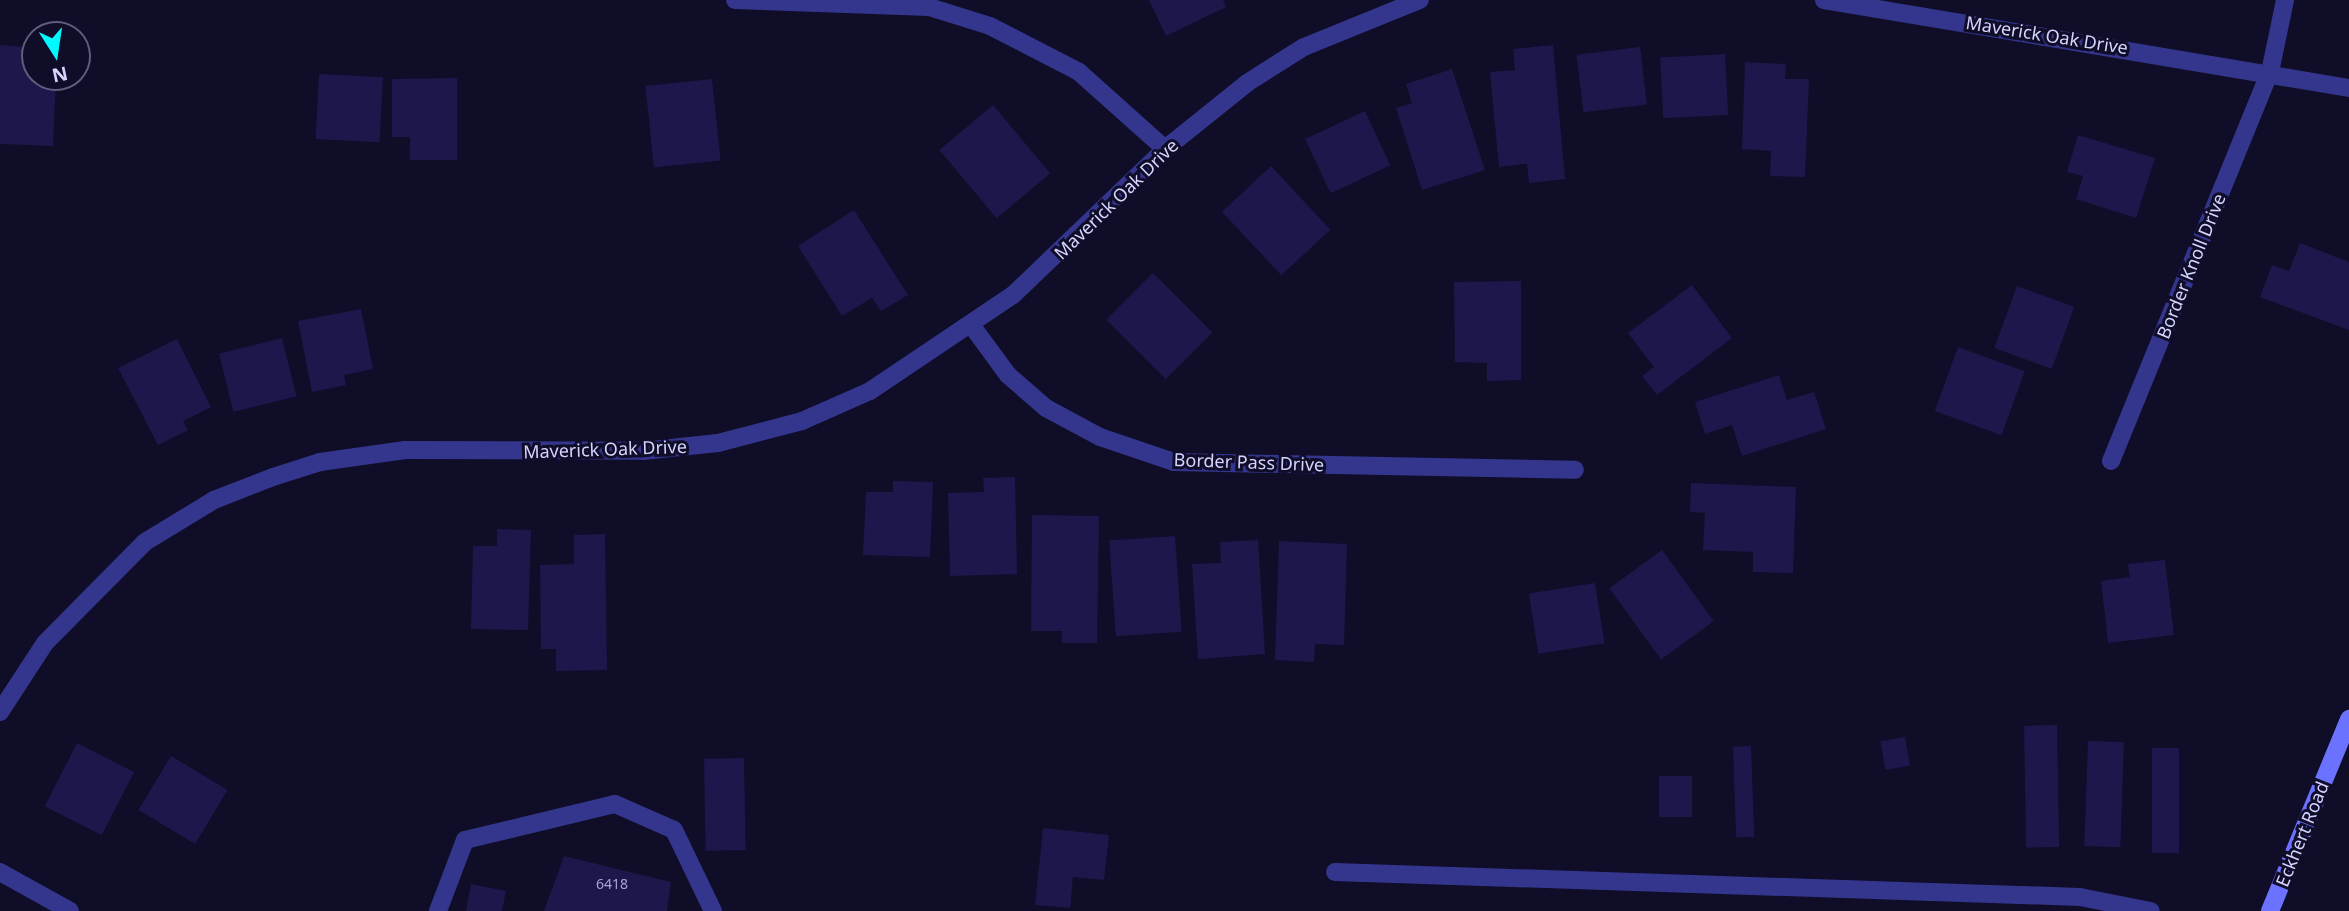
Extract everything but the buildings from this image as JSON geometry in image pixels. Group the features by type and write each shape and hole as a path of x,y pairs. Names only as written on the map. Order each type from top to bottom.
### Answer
{"main road":[{"name":"Eckhert Road","path":"2270,911 2349,719"}],"street":[{"path":"735,0 929,7 990,26 1079,72 1165,149"},
{"name":"Maverick Oak Drive","path":"0,712 54,632 145,542 214,500 273,477 320,461 405,450 643,451 718,443 802,421 870,391 972,326 1065,249 1165,149 1247,83 1304,47 1420,0"},
{"name":"Maverick Oak Drive","path":"1824,0 2270,72 2349,88"},
{"path":"2270,72 2285,0"},
{"name":"Border Knoll Drive","path":"2111,461 2270,72"},
{"name":"Border Pass Drive","path":"972,326 1008,375 1046,408 1100,437 1174,462 1575,470"},
{"path":"438,911 465,840 615,804 674,830 713,911"},
{"path":"0,872 70,911"},
{"path":"1335,872 2080,897 2151,911"}]}
